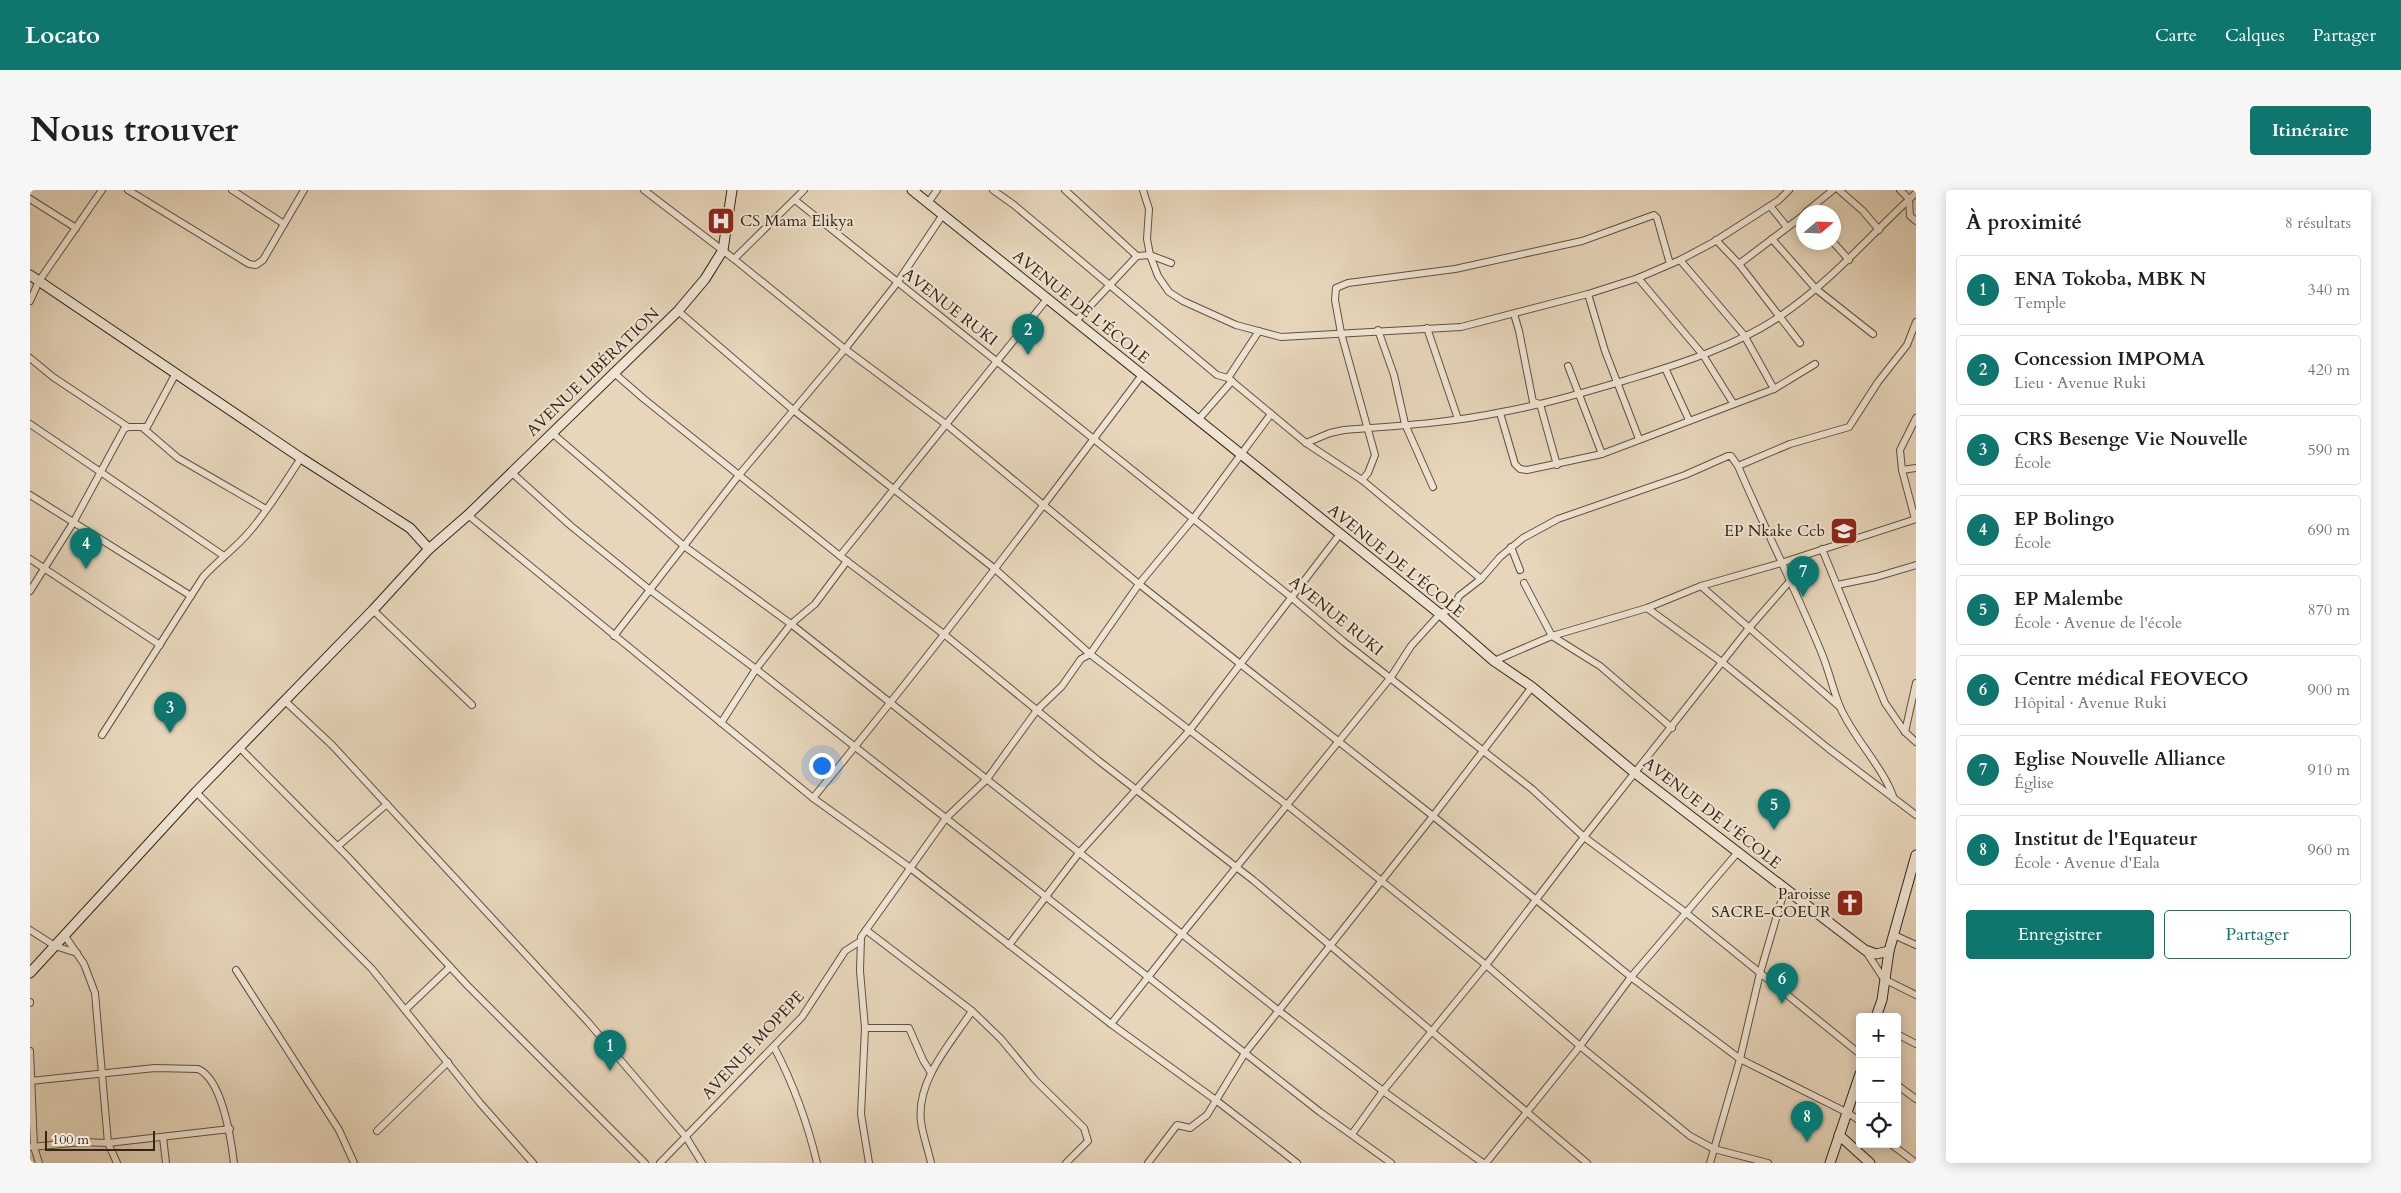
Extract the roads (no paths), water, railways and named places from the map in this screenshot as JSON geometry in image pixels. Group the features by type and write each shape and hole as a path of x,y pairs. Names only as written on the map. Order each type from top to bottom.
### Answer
{"street":[{"path":"30,301 39,281 102,190"},
{"path":"128,190 249,264 256,265 263,260 304,190"},
{"path":"232,190 284,224"},
{"path":"644,190 723,250 845,349 947,425 1139,584 1433,816 1631,976 1740,1059 1856,1118"},
{"name":"AVENUE LIBÉRATION","path":"30,973 238,747 373,610 429,548 468,515 613,372 678,311 705,280 723,250 732,190"},
{"path":"734,259 804,190"},
{"name":"AVENUE DE L'ÉCOLE","path":"912,190 1440,614 1494,661 1532,687 1635,773 1865,950"},
{"path":"928,203 937,190"},
{"path":"993,190 1014,205 1108,286 1217,375 1230,380 1306,443 1362,480 1481,579"},
{"path":"1064,190 1137,256"},
{"path":"1145,191 1149,209 1147,239 1150,255 1158,276 1169,292 1183,301 1236,325 1281,337 1341,332 1460,327 1588,294 1638,278 1680,260 1770,206 1789,190"},
{"path":"1816,205 1833,190"},
{"path":"1839,190 1879,230"},
{"path":"1900,190 1909,199 1910,216 1916,221"},
{"path":"1306,443 1330,433 1500,413 1579,394 1703,355 1779,317 1816,289 1849,260 1916,193"},
{"path":"30,199 76,228"},
{"name":"AVENUE RUKI","path":"795,200 1344,642 1532,789 1584,837 1686,912 1856,1051"},
{"path":"1770,206 1788,227"},
{"path":"614,636 739,474 792,409 845,349 897,282 942,216"},
{"path":"1362,480 1368,473 1375,455 1341,332 1335,300 1336,288 1341,285 1455,269 1582,242 1651,216 1657,218 1670,264"},
{"path":"1739,264 1796,221"},
{"path":"1772,239 1816,289 1873,334"},
{"path":"1716,240 1739,264 1800,343"},
{"path":"1840,250 1849,260"},
{"path":"1076,321 1137,256 1150,255 1171,264"},
{"path":"1680,260 1744,335 1774,388"},
{"path":"30,275 301,458 410,528 429,548"},
{"path":"1638,278 1703,355 1734,403"},
{"path":"1588,294 1605,351 1639,439"},
{"path":"840,556 1047,299"},
{"path":"678,311 792,409 995,569 1090,654 1287,805 1486,965 1580,1046 1690,1136 1714,1149 1768,1163"},
{"path":"1514,314 1533,402 1540,404"},
{"path":"1738,466 1790,444 1849,428 1878,382 1907,345 1916,322"},
{"path":"1427,328 1458,419"},
{"path":"1378,330 1394,375 1405,424 1433,487"},
{"path":"1198,420 1230,380 1259,331"},
{"path":"30,358 53,377 128,427 143,428 178,458 266,510"},
{"path":"1500,413 1515,464 1520,469 1527,470 1602,454 1774,388 1816,364"},
{"path":"1568,366 1602,454"},
{"path":"1665,368 1689,420"},
{"path":"613,372 644,400 840,556 945,635 1137,791 1236,868 1587,1163"},
{"path":"143,428 150,423 176,373"},
{"path":"813,798 945,635 1142,375"},
{"path":"1540,404 1557,465"},
{"name":"AVENUE MOPEPE","path":"660,1163 774,1047 811,1006 845,951 859,942 909,867 946,818 987,779 1037,710 1062,686 1080,659 1090,654 1139,584 1192,519 1239,453 1271,414"},
{"path":"1494,661 1552,636 1647,608 1701,586 1780,564 1916,519 1902,470 1900,450 1916,418"},
{"path":"30,424 224,556"},
{"path":"30,591 73,524 124,429 128,427"},
{"path":"552,433 684,546 791,624 1279,1011 1383,1091 1485,1163 1580,1046 1631,976 1738,852"},
{"path":"1111,1024 1391,677 1411,646 1440,614 1454,607 1459,596 1481,579 1500,556 1558,518 1685,476 1728,456 1731,456 1738,466 1780,564 1790,581 1822,654 1840,707 1854,735 1886,782 1894,799"},
{"path":"102,735 203,577 251,531 301,458"},
{"path":"1902,470 1916,468"},
{"path":"511,472 571,526 650,590 855,747 1320,1112 1391,1163"},
{"path":"30,495 73,524 191,596"},
{"path":"468,515 813,798 909,867 1111,1024 1217,1101 1297,1163"},
{"path":"1009,945 1080,852 1137,791 1189,731 1340,534"},
{"path":"1511,547 1520,570"},
{"path":"1822,549 1879,690 1905,732 1916,742"},
{"path":"30,560 160,645"},
{"path":"721,723 756,670 791,624 815,604 847,561"},
{"path":"1837,585 1876,577 1916,565"},
{"path":"1352,1134 1383,1091 1486,965 1749,628 1790,581"},
{"path":"1524,583 1552,636 1600,666 1672,728"},
{"path":"1701,586 1840,707"},
{"path":"1647,608 1723,663 1829,749 1916,815"},
{"path":"373,610 472,705"},
{"path":"1905,732 1916,683"},
{"path":"1148,1163 1177,1125 1190,1128 1207,1115 1245,1053 1433,816 1532,687"},
{"path":"285,701 332,745 588,1022 686,1137 702,1163"},
{"path":"238,747 338,846 450,967 645,1163"},
{"path":"196,792 372,969 533,1163"},
{"path":"338,846 387,804"},
{"path":"1877,1013 1882,1000 1889,951 1913,879 1916,855"},
{"path":"1710,1163 1740,1059 1760,973 1785,888"},
{"path":"30,930 56,946 77,953"},
{"path":"866,930 972,1011 1000,1039 1035,1080 1087,1131 1088,1141 1066,1163"},
{"path":"1894,935 1916,945"},
{"path":"65,936 92,978 95,992 108,1143 117,1163"},
{"path":"859,942 865,1028 861,1114 869,1163"},
{"path":"1865,950 1876,954 1889,951"},
{"path":"1865,950 1884,979 1916,995"},
{"path":"405,1010 450,967"},
{"path":"236,970 339,1130 354,1163"},
{"path":"931,1163 921,1120 924,1094 931,1073 972,1011"},
{"path":"865,1028 909,1028 922,1060 931,1073"},
{"path":"1901,1036 1916,1044"},
{"path":"774,1047 794,1086 818,1163"},
{"path":"30,1051 32,1147 39,1163"},
{"path":"377,1131 448,1062"},
{"path":"31,1081 155,1068 198,1069 205,1072 221,1101 230,1129 234,1163"},
{"path":"1830,1163 1856,1087"},
{"path":"1901,1088 1916,1099"},
{"path":"32,1147 82,1142 108,1143 230,1129"},
{"path":"1839,1135 1870,1163"},
{"path":"163,1137 166,1163"},
{"path":"1896,1148 1916,1163"}],"place":[{"name":"CS Mama Elikya","path":"721,221"},
{"name":"Concession IMPOMA","path":"1028,355"},
{"name":"EP Nkake Ccb","path":"1844,531"},
{"name":"EP Bolingo","path":"86,569"},
{"name":"Eglise Nouvelle Alliance","path":"1803,597"},
{"name":"CRS Besenge Vie Nouvelle","path":"170,733"},
{"name":"EP Malembe","path":"1774,830"},
{"name":"Paroisse SACRE-COEUR","path":"1850,903"},
{"name":"Centre médical FEOVECO","path":"1782,1004"},
{"name":"ENA Tokoba, MBK N","path":"610,1071"},
{"name":"Institut de l'Equateur","path":"1807,1142"}]}
